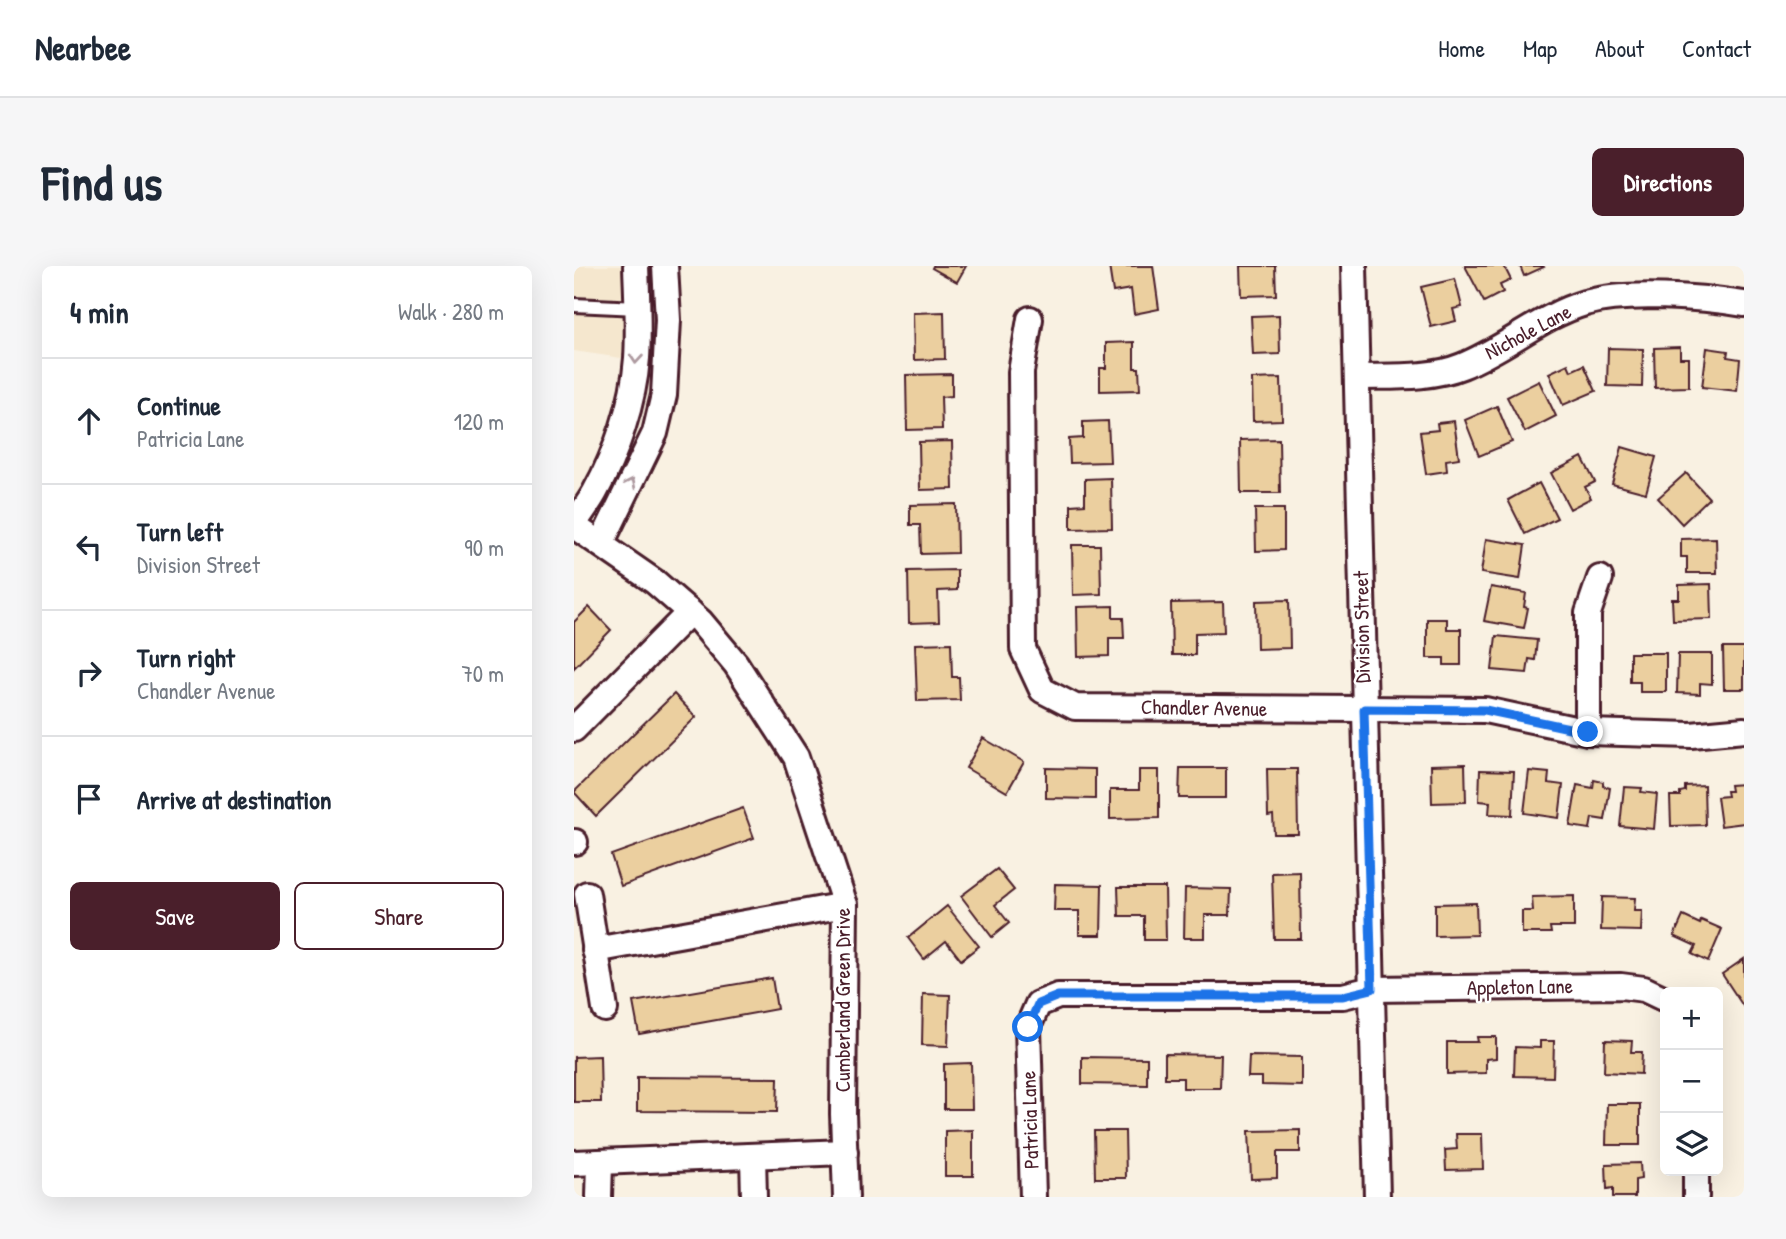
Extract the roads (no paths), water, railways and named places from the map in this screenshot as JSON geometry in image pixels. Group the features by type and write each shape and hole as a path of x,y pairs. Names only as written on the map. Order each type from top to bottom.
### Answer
{"street":[{"path":"574,525 595,492 628,411 637,360 636,266"},
{"path":"601,544 655,433 664,395 668,320 665,266"},
{"name":"Division Street","path":"1354,266 1377,1197"},
{"name":"Nichole Lane","path":"1357,377 1432,374 1460,367 1557,313 1587,302 1622,297 1663,297 1744,304"},
{"name":"Chandler Avenue","path":"1030,319 1021,372 1023,649 1042,690 1075,706 1485,710 1588,732 1691,735 1744,730"},
{"name":"Cumberland Green Drive","path":"574,525 655,582 700,621 736,664 796,757 845,905 846,1197"},
{"path":"1588,732 1588,613 1600,578"},
{"path":"574,729 690,612"},
{"path":"587,894 605,1009"},
{"path":"595,950 845,905"},
{"name":"Appleton Lane","path":"1372,989 1621,986 1644,989 1660,997"},
{"name":"Patricia Lane","path":"1032,1197 1028,1027 1038,1004 1058,996 1343,996 1372,989"},
{"path":"574,1163 845,1152"},
{"path":"753,1156 754,1197"},
{"path":"599,1197 600,1162"},
{"path":"1696,1176 1696,1197"}],"lane":[{"path":"574,305 638,308"}]}
